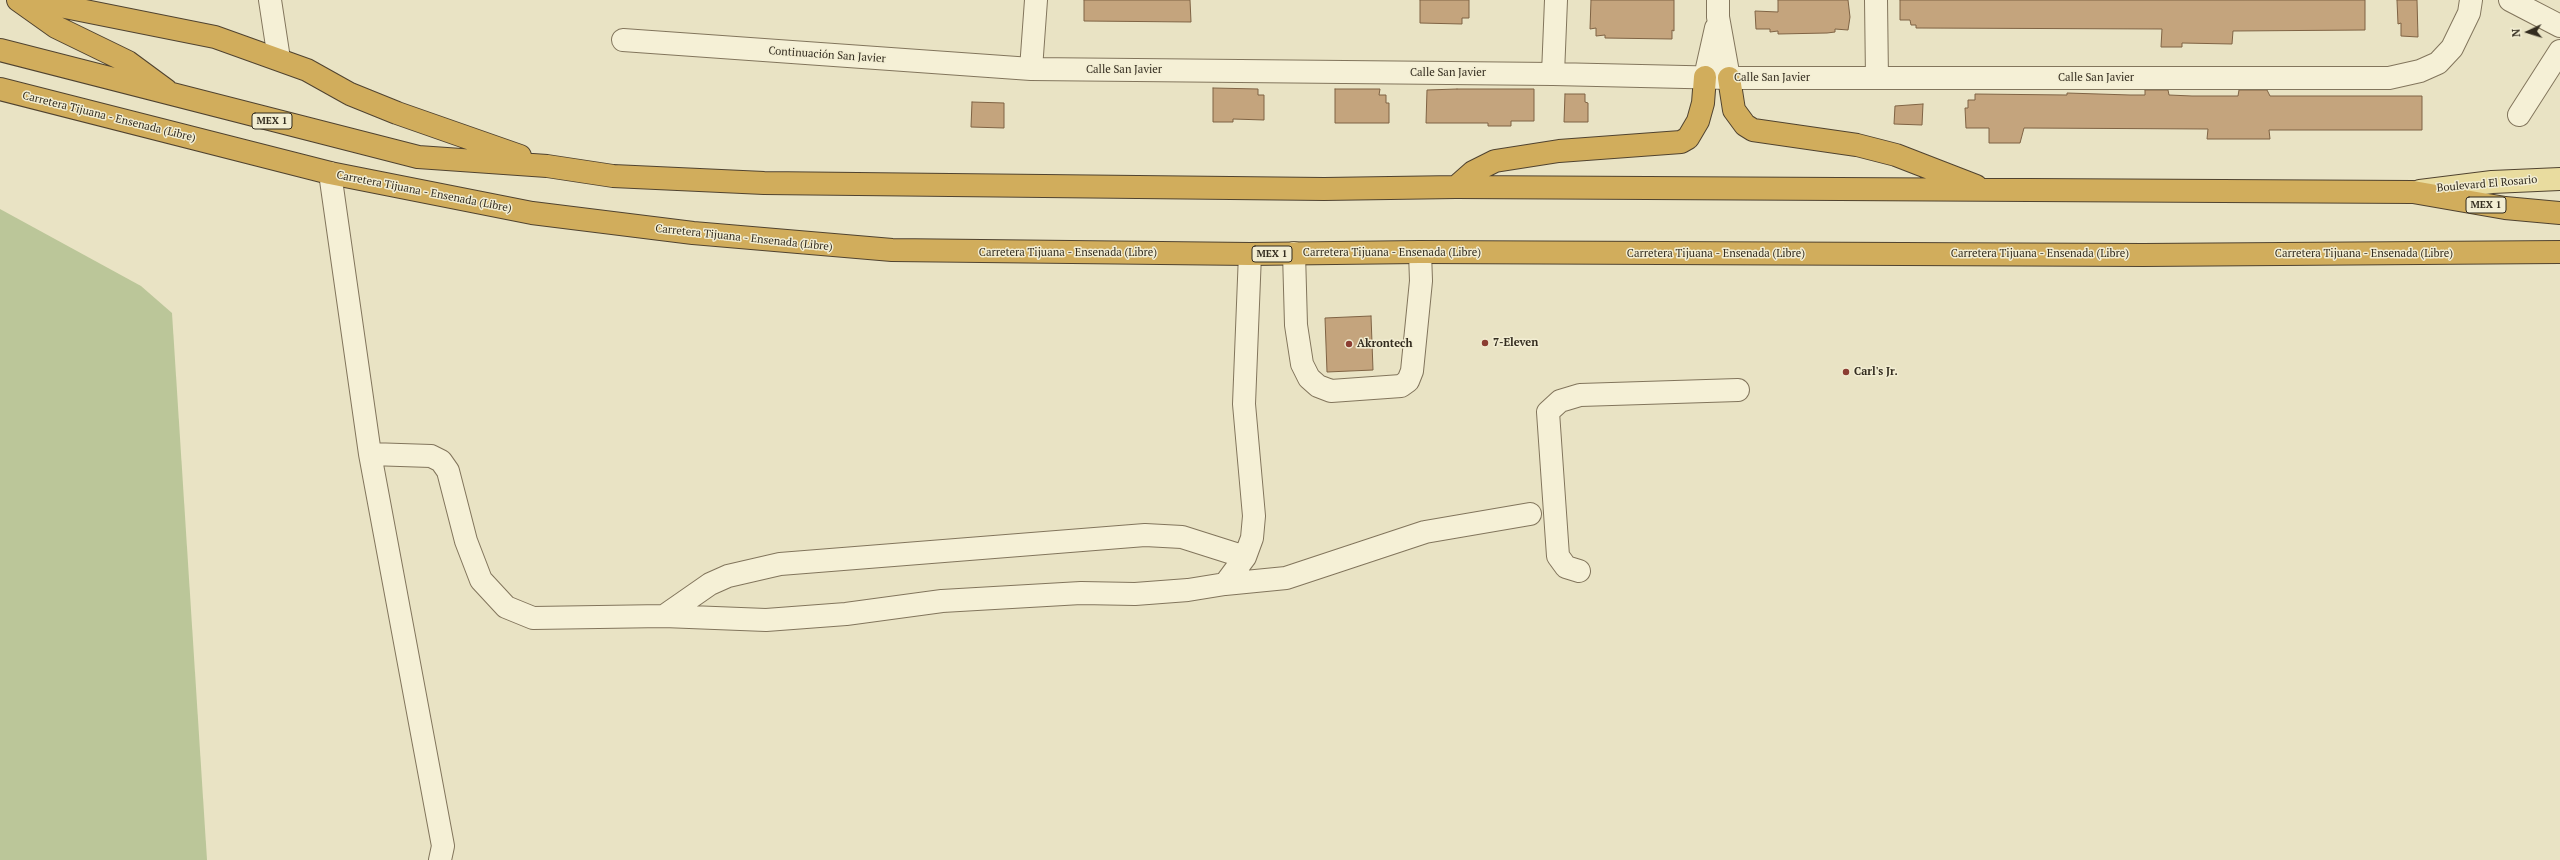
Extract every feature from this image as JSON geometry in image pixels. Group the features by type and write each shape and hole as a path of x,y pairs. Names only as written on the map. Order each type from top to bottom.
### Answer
{"highway":[{"path":"18,0 56,27 128,62 175,97"},
{"path":"30,0 215,37 307,70 350,94 397,113 547,166"},
{"name":"MEX 1","path":"0,50 175,97 418,157 547,166 613,176 764,182 1324,189 1456,187 2413,192 2505,208 2560,213"},
{"path":"1456,187 1473,172 1495,161 1559,151 1681,142 1688,138 1698,121 1703,103 1705,77"},
{"path":"1729,78 1734,110 1745,125 1753,130 1857,145 1902,157 1987,190"},
{"name":"Carretera Tijuana - Ensenada (Libre)","path":"0,89 330,173 532,213 799,244 892,250 1250,254 1420,252 2159,255 2560,252"}],"main road":[{"name":"Boulevard El Rosario","path":"2413,192 2492,182 2560,178"}],"street":[{"path":"270,0 279,59"},
{"path":"1031,69 1036,0"},
{"path":"1553,74 1556,0"},
{"path":"1876,0 1877,78"},
{"name":"Calle San Javier","path":"1031,69 1553,74 1729,78 2389,78 2420,71 2438,62 2452,48 2469,13 2471,0"},
{"path":"2510,0 2560,26"},
{"path":"1705,77 1718,8"},
{"path":"1718,8 1729,78"},
{"name":"Continuación San Javier","path":"623,40 1031,69"},
{"path":"2519,115 2560,51"},
{"path":"330,173 370,454 443,846 440,860"},
{"path":"1294,253 1296,325 1302,364 1309,378 1318,386 1331,391 1401,386 1408,381 1412,371 1421,281 1420,252"},
{"path":"1225,584 1245,557 1252,538 1254,516 1244,404 1250,254"},
{"path":"1579,571 1566,567 1558,556 1548,412 1560,401 1580,395 1738,390"},
{"path":"370,454 431,456 441,461 448,471 466,541 481,580 506,607 533,618 664,616 766,620 846,614 972,598 1081,593 1136,594 1188,590 1225,584 1286,578 1425,532 1530,514"},
{"path":"664,616 710,584 728,576 780,564 1145,535 1182,537 1245,557"}],"green space":[{"path":"0,209 141,286 172,313 207,860 0,860"}],"building":[{"path":"1084,0 1190,0 1191,22 1084,21"},
{"path":"1420,0 1469,0 1469,18 1462,18 1462,24 1420,23"},
{"path":"1591,0 1674,0 1674,31 1672,30 1672,39 1605,38 1605,35 1596,36 1596,28 1590,29"},
{"path":"1778,0 1848,0 1850,17 1848,30 1835,29 1835,32 1827,33 1778,34 1778,31 1770,32 1770,29 1756,29 1755,11 1778,12"},
{"path":"1900,0 2365,0 2365,30 2233,31 2232,44 2182,43 2182,47 2161,47 2162,29 1916,28 1916,25 1911,25 1910,20 1900,20"},
{"path":"2397,0 2417,0 2418,37 2401,36 2401,23 2398,24"},
{"path":"1213,88 1258,89 1258,95 1264,95 1264,120 1233,119 1233,122 1213,122"},
{"path":"1335,89 1380,89 1379,95 1386,95 1386,103 1389,103 1389,123 1335,123"},
{"path":"1534,89 1534,121 1511,121 1511,126 1488,126 1488,123 1426,123 1427,90"},
{"path":"2145,90 2168,90 2169,95 2192,96 2238,96 2239,90 2267,90 2270,96 2422,96 2422,130 2269,130 2270,139 2207,139 2208,129 2024,128 2020,143 1989,143 1989,128 1966,128 1965,108 1968,108 1968,100 1975,100 1975,94 2067,95 2067,93 2145,95"},
{"path":"1565,94 1585,94 1585,102 1588,103 1588,122 1564,122"},
{"path":"972,102 1004,103 1004,128 971,127"},
{"path":"1923,104 1922,125 1894,124 1895,106"},
{"name":"Akrontech","path":"1371,316 1373,370 1327,372 1325,318"}],"place":[{"name":"7-Eleven","path":"1485,343"},
{"name":"Akrontech","path":"1349,344"},
{"name":"Carl's Jr.","path":"1846,372"}]}
